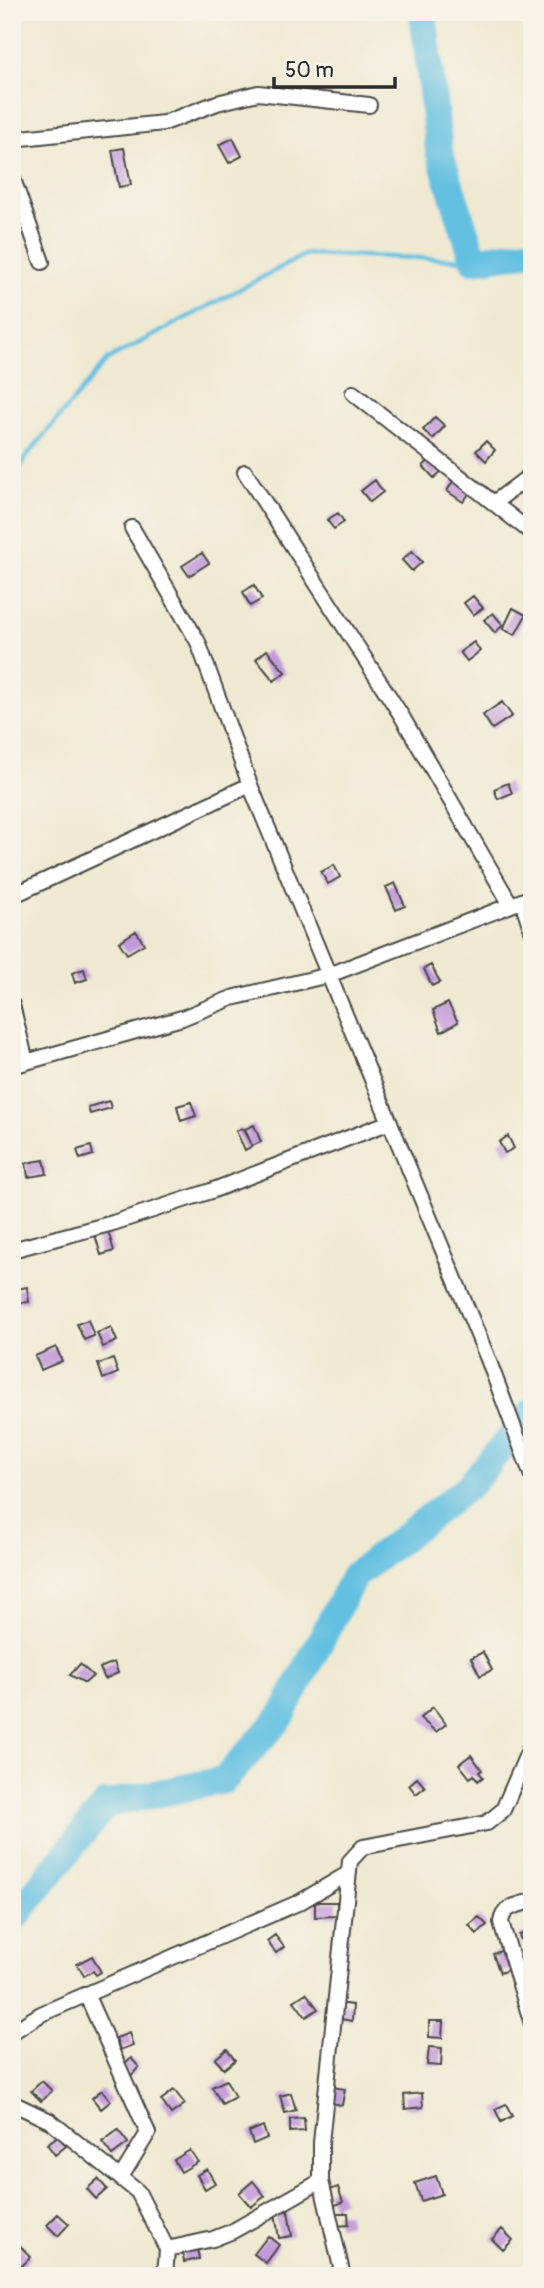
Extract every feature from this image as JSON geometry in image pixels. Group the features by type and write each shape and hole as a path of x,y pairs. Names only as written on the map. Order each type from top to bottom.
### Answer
{"street":[{"path":"12,139 164,122 217,103 258,93 369,105"},
{"path":"12,176 42,262"},
{"path":"353,393 532,533"},
{"path":"245,472 522,901 532,932"},
{"path":"495,502 532,474"},
{"path":"132,528 198,642 250,785 488,1359 532,1476"},
{"path":"12,896 250,785"},
{"path":"12,1005 19,1064 182,1018 232,998 329,975 522,901"},
{"path":"12,1250 113,1223 211,1191 390,1122"},
{"path":"343,2276 321,2181 321,2143 350,1861 363,1847 486,1823 495,1818 503,1810 532,1743"},
{"path":"12,2032 41,2014 300,1902 349,1873"},
{"path":"532,1901 508,1908 502,1914 501,1922 532,2024"},
{"path":"87,1996 148,2133 121,2177"},
{"path":"12,2103 50,2122 138,2192 167,2249 165,2276"},
{"path":"167,2249 213,2239 233,2231 321,2181"}],"building":[{"path":"233,138 242,156 229,163 219,145"},
{"path":"124,148 131,185 119,187 112,150"},
{"path":"435,417 445,426 433,439 423,430"},
{"path":"486,441 495,450 486,461 476,451"},
{"path":"433,457 444,469 434,478 423,466"},
{"path":"455,478 472,490 463,502 447,491"},
{"path":"375,480 383,492 370,502 361,491"},
{"path":"338,513 344,522 334,529 327,520"},
{"path":"412,551 422,562 412,571 402,560"},
{"path":"202,553 209,563 189,576 182,566"},
{"path":"254,585 262,599 250,606 243,592"},
{"path":"473,596 483,608 473,615 464,603"},
{"path":"513,608 526,615 515,635 503,629"},
{"path":"493,613 503,625 495,633 484,620"},
{"path":"474,642 480,651 467,661 460,652"},
{"path":"267,650 285,672 274,681 256,659"},
{"path":"502,702 512,716 492,729 483,715"},
{"path":"508,783 512,793 498,799 494,789"},
{"path":"334,865 340,877 328,884 321,872"},
{"path":"395,883 405,906 396,910 386,887"},
{"path":"136,931 144,944 127,954 119,942"},
{"path":"431,965 440,982 432,986 424,969"},
{"path":"84,969 87,979 75,983 72,973"},
{"path":"448,1003 458,1022 441,1032 433,1010"},
{"path":"109,1101 111,1108 90,1114 88,1107"},
{"path":"191,1102 196,1116 181,1121 177,1106"},
{"path":"254,1125 261,1142 252,1146 245,1129"},
{"path":"242,1128 252,1146 245,1150 236,1131"},
{"path":"508,1136 514,1148 505,1153 499,1142"},
{"path":"91,1146 93,1155 80,1159 77,1150"},
{"path":"44,1160 47,1174 28,1177 26,1163"},
{"path":"108,1231 114,1251 101,1255 95,1235"},
{"path":"27,1287 29,1302 19,1303 17,1289"},
{"path":"88,1320 94,1336 84,1340 77,1324"},
{"path":"111,1327 117,1341 103,1347 97,1333"},
{"path":"56,1347 62,1361 41,1370 35,1356"},
{"path":"113,1359 118,1373 103,1379 98,1364"},
{"path":"483,1652 492,1670 480,1676 471,1658"},
{"path":"114,1662 118,1673 105,1679 100,1668"},
{"path":"80,1664 93,1676 85,1683 70,1675"},
{"path":"433,1707 446,1724 436,1732 420,1718"},
{"path":"471,1755 482,1770 479,1772 483,1777 478,1781 474,1775 470,1778 459,1764"},
{"path":"417,1778 425,1787 416,1794 409,1785"},
{"path":"315,1902 337,1902 337,1916 315,1917"},
{"path":"479,1917 487,1925 477,1934 469,1925"},
{"path":"532,1930 532,1942 523,1945 519,1935"},
{"path":"275,1935 284,1947 276,1953 267,1941"},
{"path":"506,1949 513,1968 500,1973 493,1954"},
{"path":"92,1956 101,1972 96,1975 93,1971 84,1976 77,1964"},
{"path":"306,1993 318,2009 306,2017 294,2001"},
{"path":"337,2003 353,2005 352,2021 335,2018"},
{"path":"429,2021 443,2021 442,2038 429,2037"},
{"path":"129,2033 133,2045 120,2050 116,2038"},
{"path":"429,2047 442,2048 441,2066 427,2065"},
{"path":"227,2049 235,2060 224,2069 215,2059"},
{"path":"131,2058 139,2067 130,2077 121,2066"},
{"path":"226,2080 235,2097 222,2104 212,2087"},
{"path":"42,2081 52,2091 41,2101 31,2091"},
{"path":"332,2087 345,2089 342,2105 330,2103"},
{"path":"102,2090 111,2101 101,2109 92,2098"},
{"path":"174,2090 185,2104 171,2114 161,2100"},
{"path":"291,2093 296,2110 285,2113 280,2096"},
{"path":"422,2093 423,2107 405,2109 404,2095"},
{"path":"506,2104 512,2116 501,2122 495,2109"},
{"path":"304,2118 305,2131 290,2132 290,2119"},
{"path":"263,2126 267,2138 253,2144 249,2132"},
{"path":"118,2130 128,2143 112,2155 102,2142"},
{"path":"58,2136 66,2146 55,2155 47,2144"},
{"path":"190,2150 198,2162 181,2172 174,2160"},
{"path":"207,2169 215,2183 205,2189 197,2175"},
{"path":"436,2176 442,2194 421,2201 415,2183"},
{"path":"98,2179 107,2189 96,2199 87,2189"},
{"path":"253,2181 265,2196 251,2207 239,2193"},
{"path":"338,2187 343,2202 333,2206 327,2191"},
{"path":"288,2211 292,2236 279,2238 275,2213"},
{"path":"336,2213 348,2213 349,2225 337,2226"},
{"path":"58,2214 69,2224 58,2236 47,2225"},
{"path":"502,2229 513,2240 503,2250 492,2239"},
{"path":"268,2236 279,2245 266,2263 254,2254"},
{"path":"20,2246 31,2257 20,2268 12,2260 12,2254"},
{"path":"197,2248 199,2259 184,2262 182,2250"}],"waterway":[{"path":"423,12 439,151 474,260 532,251"},
{"path":"12,483 26,457 107,360 306,254 474,260"},
{"path":"12,1921 106,1804 224,1780 281,1717 354,1576 469,1486 532,1412"}]}
